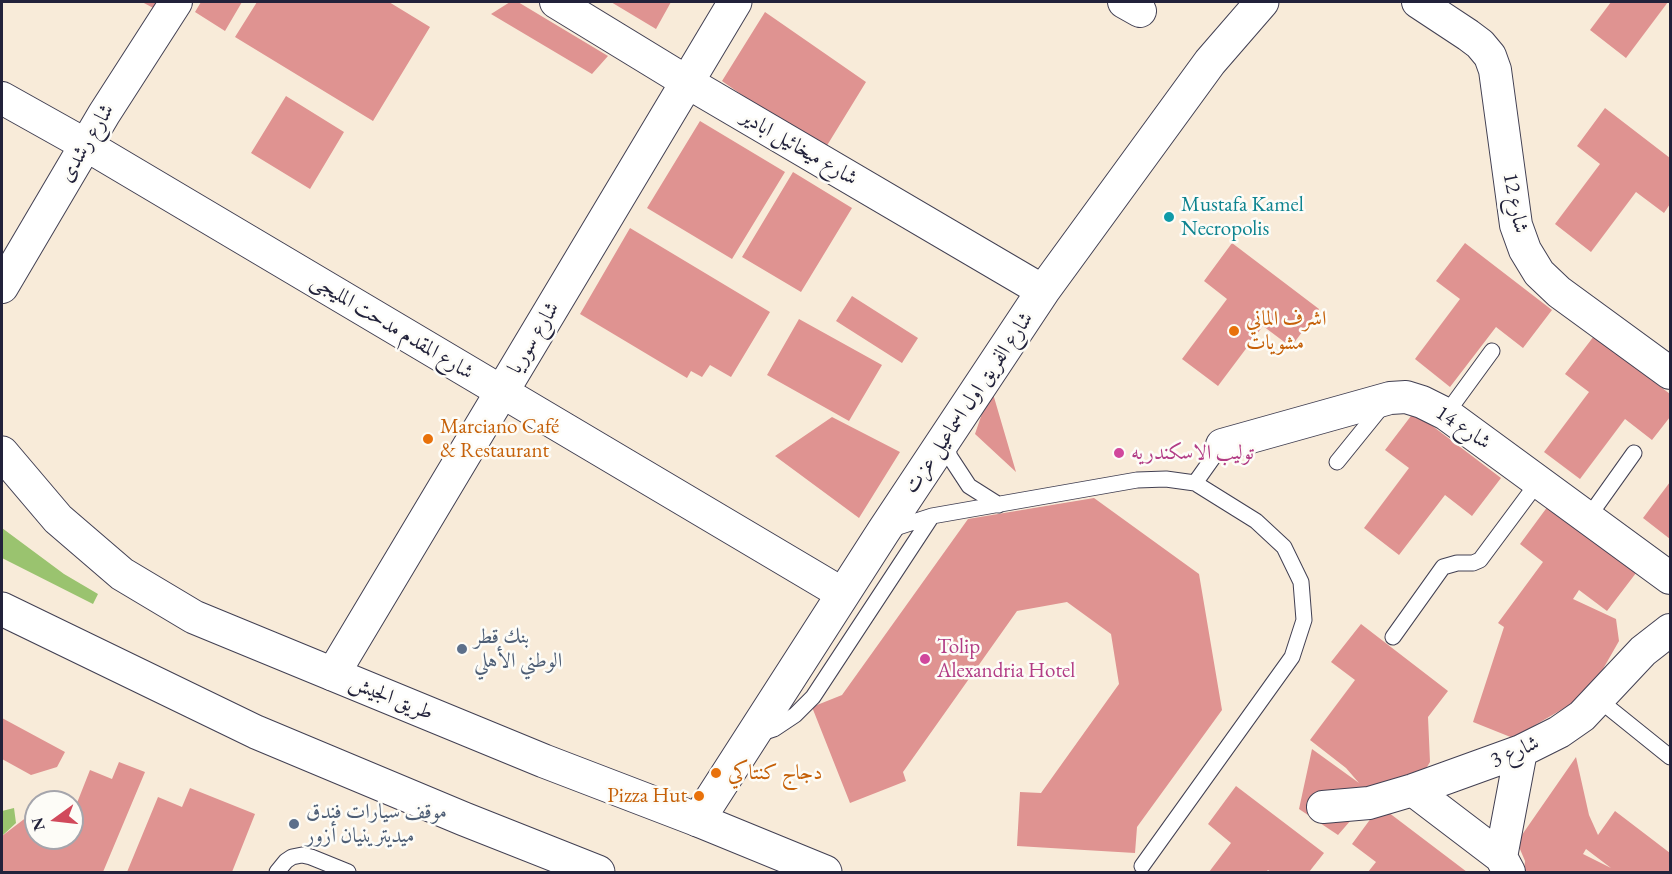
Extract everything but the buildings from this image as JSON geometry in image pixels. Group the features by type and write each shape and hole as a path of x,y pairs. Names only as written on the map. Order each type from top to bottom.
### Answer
{"main road":[{"name":"شارع سوريا","path":"333,674 735,2"},
{"name":"شارع الفريق اول اسماعيل عزت","path":"698,820 883,532 1043,291 1210,62 1262,2"},
{"name":"طريق الجيش","path":"2,453 58,519 122,574 194,617 544,761 698,820 825,873"},
{"path":"4,615 256,732 598,873"}],"street":[{"name":"شارع رشدى","path":"2,287 86,145 176,2"},
{"name":"شارع ميخائيل ابادير","path":"556,2 687,82 1043,291"},
{"name":"شارع 12","path":"1418,2 1468,35 1490,56 1495,70 1516,225 1525,250 1539,273 1559,292 1671,374"},
{"name":"شارع المقدم مدحت المليجى","path":"2,98 86,145 843,594"},
{"name":"شارع 14","path":"1222,446 1390,398 1406,397 1446,414 1671,578"},
{"name":"شارع 3","path":"1323,807 1369,803 1413,790 1521,751 1559,732 1582,716 1643,651 1671,630"},
{"path":"1505,865 1521,751"},
{"path":"1413,790 1505,865"}],"lane":[{"path":"1446,414 1492,351"},
{"path":"1337,462 1390,398"},
{"path":"945,440 950,457 969,486 999,505"},
{"path":"1195,483 1222,446"},
{"path":"1587,519 1634,453"},
{"path":"883,532 932,516 1137,480 1166,479 1195,483 1256,521 1284,547 1301,582 1304,620 1292,657 1142,866"},
{"path":"1393,637 1443,567 1457,563 1473,563 1485,554 1538,482"},
{"path":"750,737 774,729 795,715 813,697 932,516"},
{"path":"1598,699 1671,757"},
{"path":"278,873 286,861 302,855 348,873"}],"green space":[{"path":"2,528 64,574 98,594 93,604 2,558"},
{"path":"14,808 16,823 2,836 2,811"}],"place":[{"name":"Mustafa Kamel Necropolis","path":"1169,217"},
{"name":"اشرف الماني مشويات","path":"1234,331"},
{"name":"Marciano Café & Restaurant","path":"428,439"},
{"name":"توليب الاسكندريه","path":"1119,453"},
{"name":"بنك قطر الوطني الأهلي","path":"462,649"},
{"name":"Tolip Alexandria Hotel","path":"925,659"},
{"name":"دجاج كنتاكي","path":"716,773"},
{"name":"Pizza Hut","path":"699,796"},
{"name":"موقف سيارات فندق ميديترينيان أزور","path":"294,824"}]}
